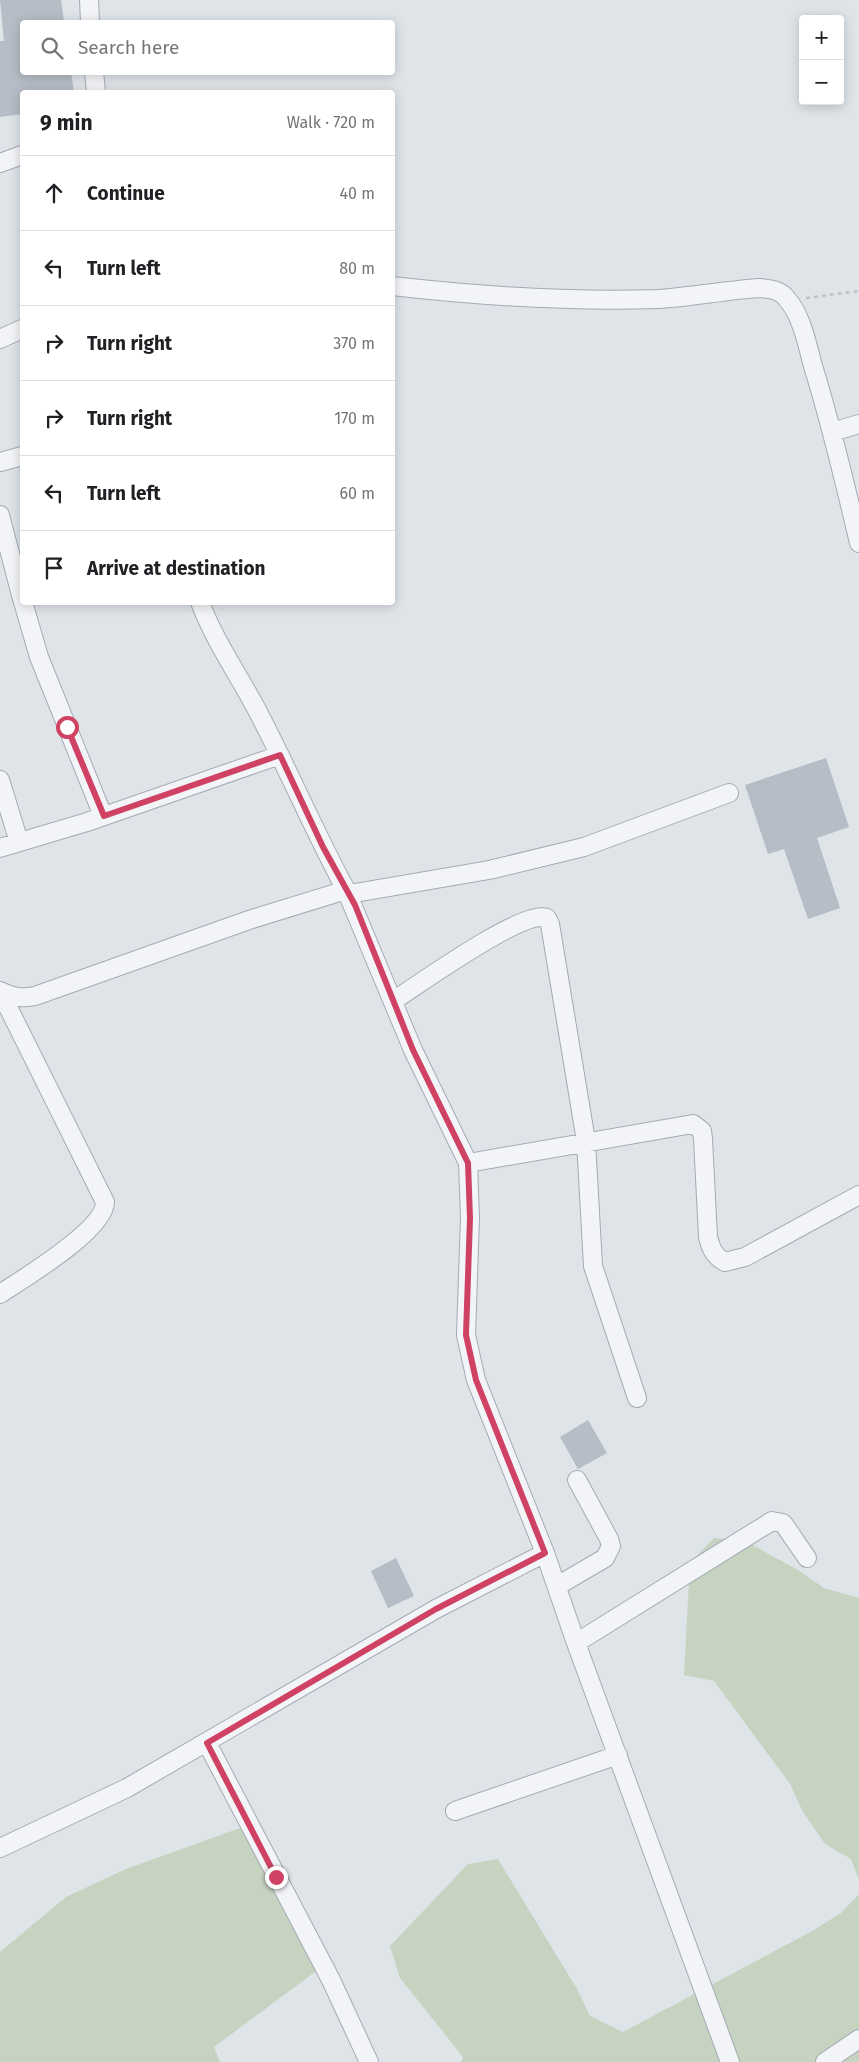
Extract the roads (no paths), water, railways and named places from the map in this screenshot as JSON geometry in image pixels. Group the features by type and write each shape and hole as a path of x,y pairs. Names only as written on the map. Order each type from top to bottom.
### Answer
{"street":[{"path":"89,0 90,20"},
{"path":"94,75 96,90"},
{"path":"0,163 20,157"},
{"path":"395,286 479,295 657,299 760,288 771,289 787,298 804,333 843,473 859,543"},
{"path":"0,338 20,330"},
{"path":"832,432 859,424"},
{"path":"0,462 20,457"},
{"path":"843,473 859,485"},
{"path":"0,515 20,590"},
{"path":"24,605 40,657 104,816"},
{"path":"202,605 280,755 323,847 348,892 413,1050 468,1163 470,1218 466,1335 476,1380 545,1553 576,1643 730,2062"},
{"path":"0,848 104,816 280,755"},
{"path":"0,780 19,842"},
{"path":"0,991 10,996 25,998 35,996 249,920 348,892 499,868 584,847 729,793"},
{"path":"393,1001 510,927 532,918 541,916 547,918 550,924 586,1141 593,1266 637,1398"},
{"path":"0,991 102,1192 105,1208 94,1226 68,1248 0,1294"},
{"path":"468,1163 685,1125 698,1126 703,1139 708,1237 711,1249 717,1257 725,1262 745,1256 859,1195"},
{"path":"557,1586 605,1558 610,1552 609,1539 578,1480"},
{"path":"576,1643 772,1520 782,1523 807,1558"},
{"path":"0,1848 127,1788 436,1609 545,1553"},
{"path":"207,1743 331,1980 369,2062"},
{"path":"455,1812 618,1755"},
{"path":"825,2062 859,2039"}]}
